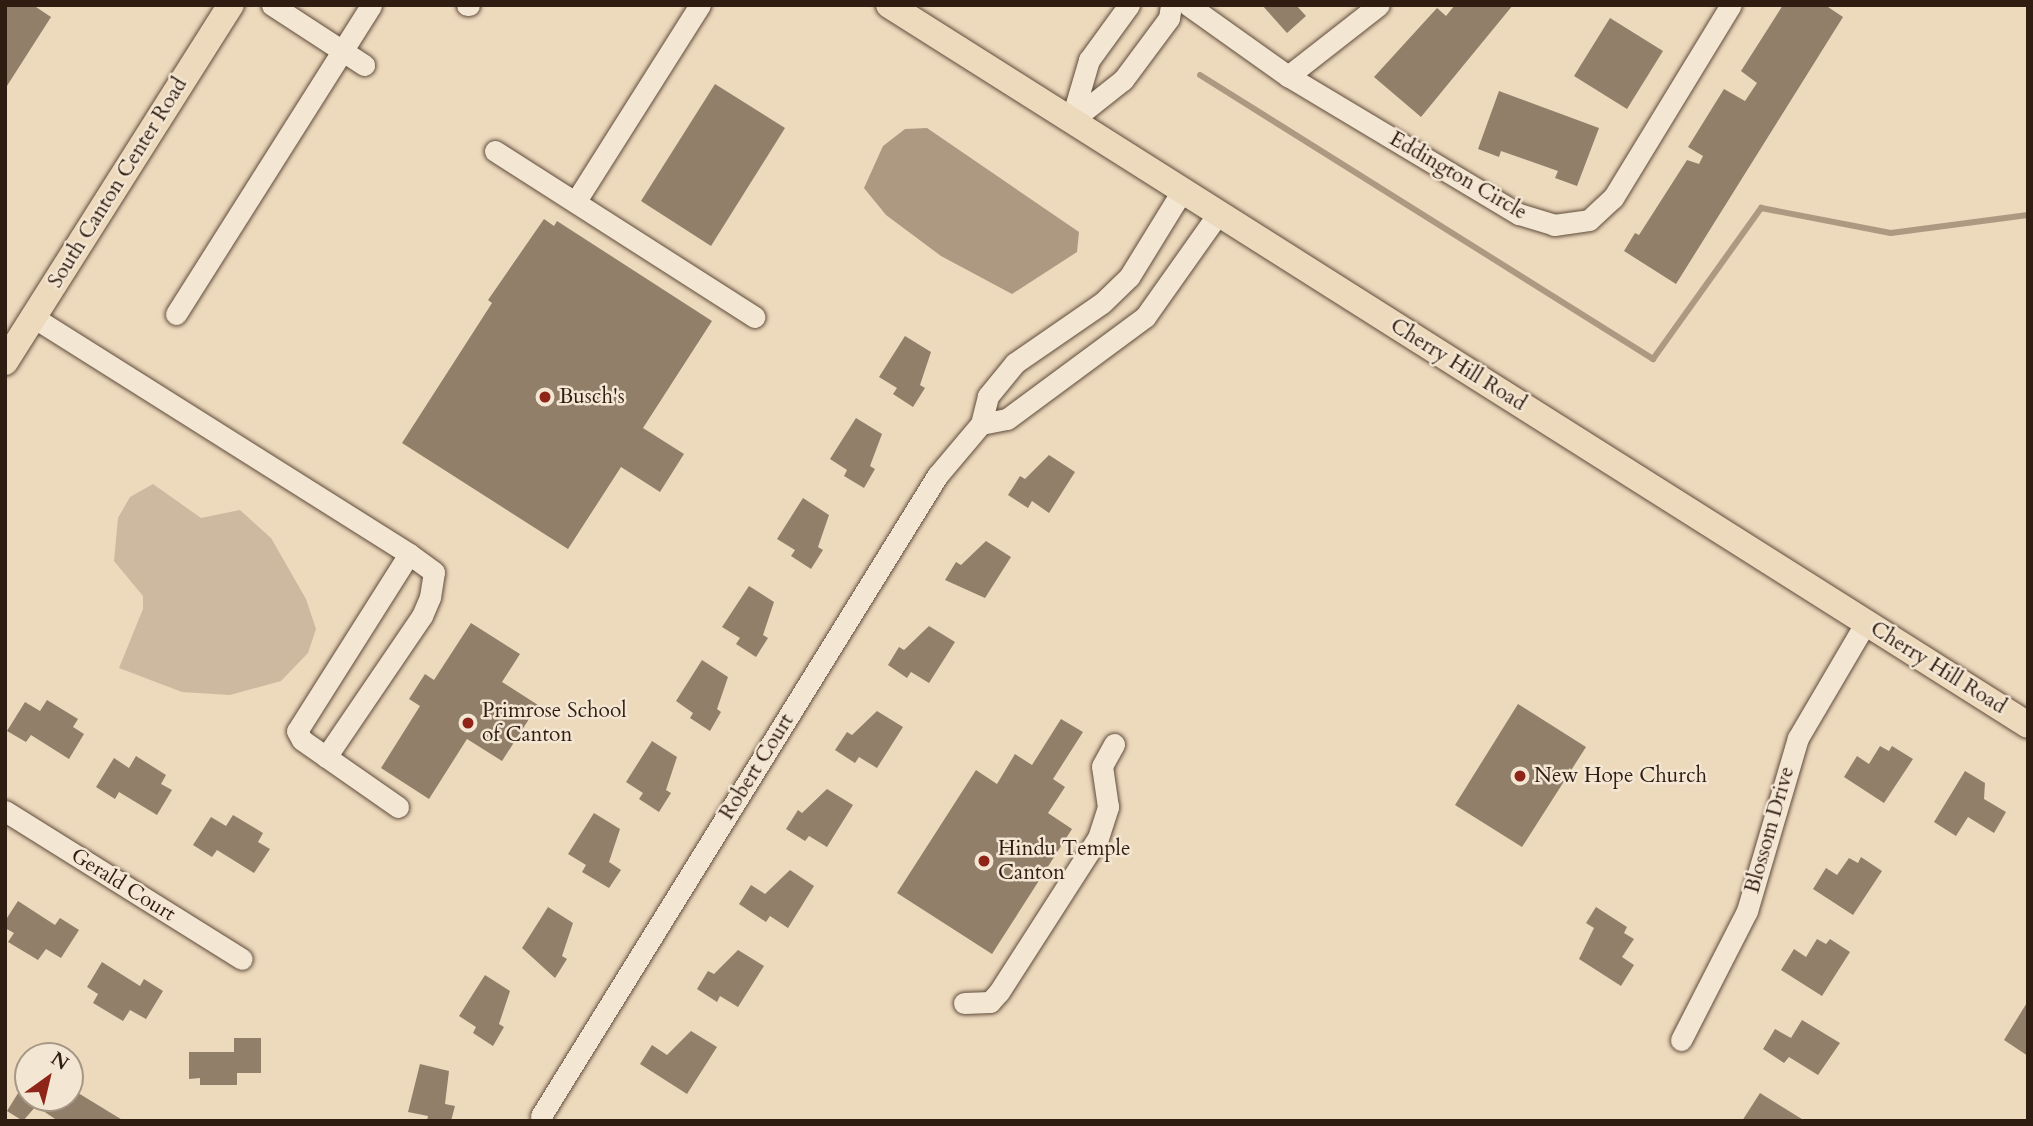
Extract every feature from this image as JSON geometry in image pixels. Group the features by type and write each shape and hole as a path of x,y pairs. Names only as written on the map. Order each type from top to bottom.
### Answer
{"main road":[{"name":"South Canton Center Road","path":"5,362 231,5"},
{"name":"Cherry Hill Road","path":"889,5 2028,725"}],"street":[{"path":"272,5 364,65"},
{"path":"176,314 371,5"},
{"path":"576,201 700,5"},
{"path":"1071,121 1089,60 1129,5"},
{"path":"1071,121 1122,80 1169,18 1171,5"},
{"name":"Eddington Circle","path":"1188,5 1288,76 1542,225 1569,225 1589,220 1613,198 1731,5"},
{"path":"1288,76 1379,5"},
{"path":"495,151 755,317"},
{"name":"Robert Court","path":"541,1116 937,476 981,424 988,396 1015,363 1102,303 1129,276 1182,191"},
{"path":"981,424 1007,419 1145,317 1218,214"},
{"path":"33,317 434,572 430,597 422,616 326,757"},
{"path":"398,807 326,757 297,731 409,554"},
{"name":"Blossom Drive","path":"1681,1040 1747,911 1798,738 1866,622"},
{"path":"964,1003 990,1002 999,992 1098,838 1108,807 1102,766 1114,744"},
{"name":"Gerald Court","path":"5,811 242,959"}],"shaded area":[{"path":"927,128 1079,232 1077,252 1012,294 941,256 886,215 864,188 883,146 905,129"},
{"path":"153,484 201,518 240,510 271,538 306,599 316,629 308,653 281,681 230,695 182,692 119,668 143,609 143,596 114,561 118,518 130,497"}],"building":[{"path":"5,5 33,5 51,17 5,89"},
{"path":"1262,5 1296,5 1306,16 1287,33"},
{"path":"1455,5 1513,5 1421,117 1374,77 1437,8 1446,16"},
{"path":"1783,5 1825,5 1843,17 1676,284 1624,251 1635,233 1639,235 1687,160 1699,164 1703,156 1688,147 1724,89 1745,101 1757,83 1741,71"},
{"path":"1610,18 1663,51 1627,109 1574,76"},
{"path":"715,84 785,128 711,246 641,201"},
{"path":"1499,91 1599,128 1577,186 1555,178 1558,171 1501,151 1499,157 1478,149"},
{"name":"Busch's","path":"544,219 554,226 557,221 712,321 643,428 684,454 660,492 621,467 568,549 402,443 492,303 488,300"},
{"path":"905,336 931,352 920,385 925,388 913,407 893,394 897,388 879,377"},
{"path":"856,418 882,434 870,466 875,469 864,488 844,476 847,470 830,459"},
{"path":"1049,455 1075,472 1049,513 1032,501 1028,508 1008,495 1020,476 1025,479"},
{"path":"803,498 829,515 818,547 823,550 811,569 791,556 795,550 777,539"},
{"path":"986,541 1011,557 985,598 945,580 956,562 961,565"},
{"path":"749,586 774,602 763,635 768,638 756,657 736,644 740,638 722,627"},
{"name":"Primrose School of Canton","path":"471,623 520,654 502,682 538,705 502,761 467,739 429,799 381,768 420,706 409,699 425,674 434,680"},
{"path":"929,626 955,642 929,683 911,672 907,678 888,665 899,647 904,650"},
{"path":"702,660 728,677 717,709 721,712 710,731 690,718 693,713 676,701"},
{"path":"47,700 78,719 73,727 84,734 69,759 31,735 26,742 7,731 25,702 40,711"},
{"name":"New Hope Church","path":"1518,704 1586,747 1522,847 1455,805"},
{"path":"877,711 903,727 877,768 859,757 855,763 835,750 847,732 852,735"},
{"name":"Hindu Temple Canton","path":"1061,719 1083,732 1053,779 1065,787 1048,813 1072,829 992,954 897,893 976,770 997,784 1015,754 1032,765"},
{"path":"652,741 677,757 666,790 671,793 659,812 639,799 643,793 626,782"},
{"path":"1880,746 1889,751 1892,746 1913,759 1884,803 1844,777 1857,756 1869,764"},
{"path":"136,756 166,775 161,784 172,790 157,815 119,792 115,799 96,787 114,758 129,768"},
{"path":"1965,771 1985,783 1984,799 2006,812 1994,833 1968,817 1956,836 1934,822"},
{"path":"827,789 853,805 827,847 809,836 805,841 786,829 798,810 802,813"},
{"path":"594,813 620,829 609,862 621,870 609,888 582,872 586,865 568,854"},
{"path":"233,815 263,833 258,842 270,849 254,873 217,850 212,857 193,845 211,817 226,826"},
{"path":"1861,857 1882,871 1853,915 1813,889 1826,868 1837,875 1849,858 1858,863"},
{"path":"790,870 814,886 788,928 770,916 766,922 739,904 751,885 765,894"},
{"path":"18,901 55,925 60,918 79,930 61,958 46,949 38,960 8,942 14,933 5,928 5,921"},
{"path":"548,907 573,923 562,956 567,959 555,978 522,948"},
{"path":"1596,907 1627,927 1624,933 1634,939 1622,957 1634,965 1621,986 1579,959 1594,928 1586,923"},
{"path":"1817,939 1826,944 1830,939 1850,952 1822,996 1781,970 1794,949 1806,957"},
{"path":"738,950 764,966 738,1007 720,996 717,1002 697,989 708,971 714,974"},
{"path":"102,962 140,986 144,979 163,991 146,1019 130,1010 123,1021 93,1003 98,994 87,987"},
{"path":"485,975 510,991 499,1024 504,1027 493,1046 473,1033 476,1027 459,1016"},
{"path":"2028,1001 2028,1056 2004,1040"},
{"path":"1802,1020 1840,1043 1818,1075 1789,1057 1784,1063 1763,1049 1775,1029 1791,1038"},
{"path":"691,1031 717,1047 687,1094 640,1064 652,1045 667,1055"},
{"path":"234,1038 261,1038 261,1073 237,1073 237,1085 200,1085 200,1078 189,1079 189,1052 234,1052"},
{"path":"420,1064 449,1071 445,1104 455,1106 451,1121 427,1121 428,1116 408,1112"},
{"path":"1760,1093 1805,1121 1742,1121"},
{"path":"84,1097 124,1121 58,1121 45,1112 84,1112"},
{"path":"14,1100 14,1112 31,1112 23,1121 7,1111"}],"waterway":[{"path":"1200,75 1653,359 1761,208 1891,233 2028,215"}],"place":[{"name":"Busch's","path":"545,397"},
{"name":"Primrose School of Canton","path":"468,723"},
{"name":"New Hope Church","path":"1520,776"},
{"name":"Hindu Temple Canton","path":"984,861"}]}
